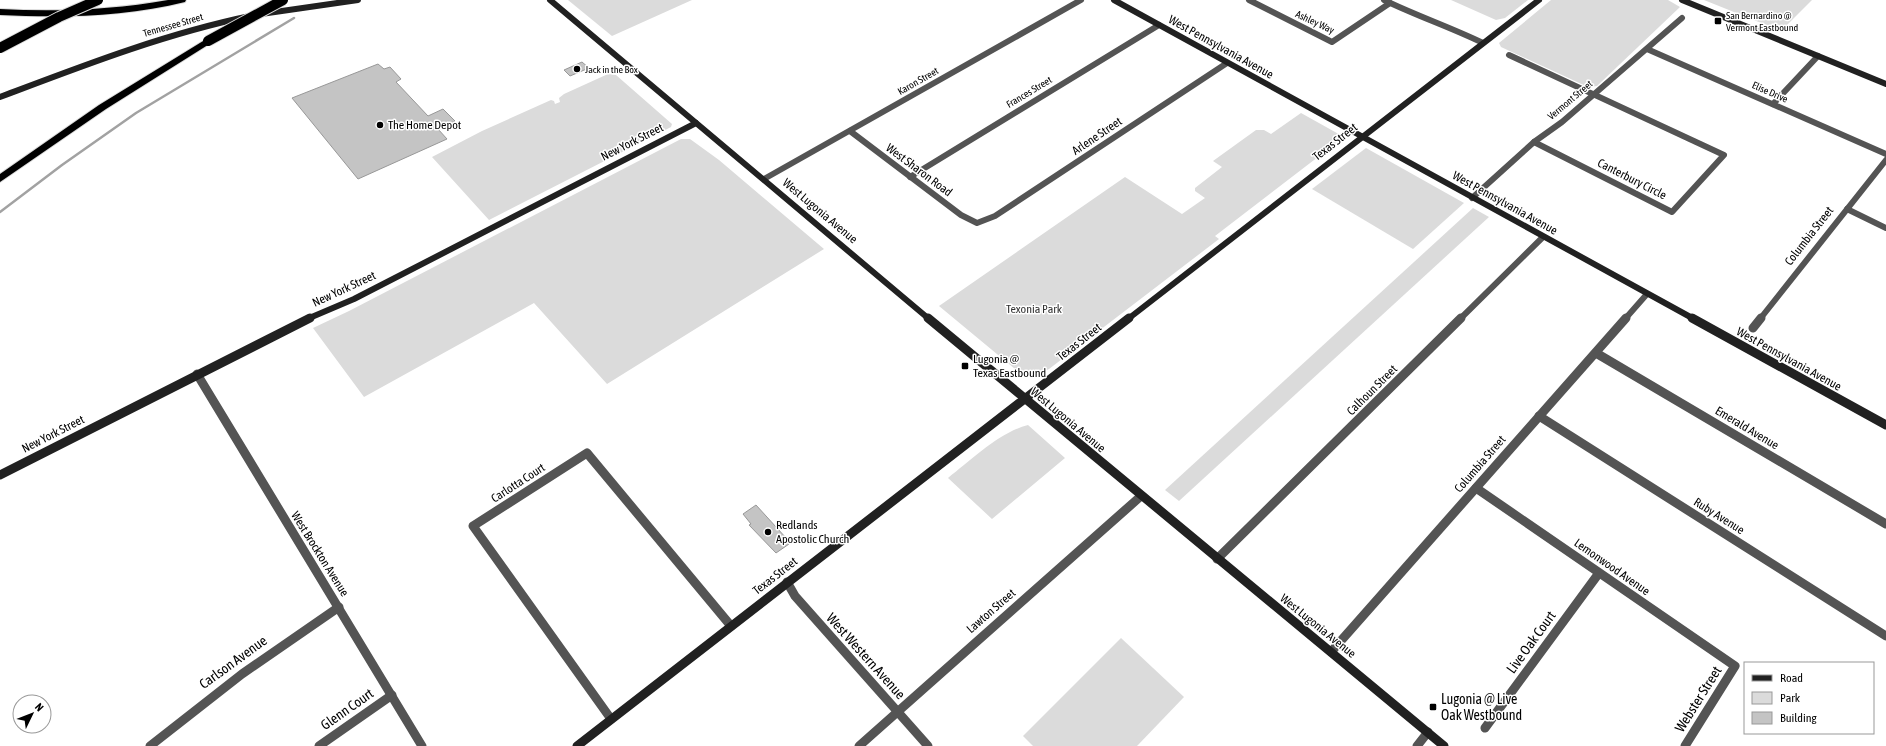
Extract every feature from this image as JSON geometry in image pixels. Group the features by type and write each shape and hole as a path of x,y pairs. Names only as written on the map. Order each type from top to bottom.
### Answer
{"highway":[{"path":"0,48 59,17 98,0"},
{"path":"0,12 24,14 110,11 182,0"},
{"path":"0,179 123,93 208,41 283,0"}],"street":[{"name":"Tennessee Street","path":"0,97 131,48 194,28 270,12 358,0"},
{"name":"West Lugonia Avenue","path":"550,0 1025,400 1444,746"},
{"name":"Karon Street","path":"764,179 1081,0"},
{"name":"West Pennsylvania Avenue","path":"1114,0 1886,425"},
{"name":"Ashley Way","path":"1249,0 1332,42 1387,1"},
{"name":"Texas Street","path":"577,746 1539,0"},
{"path":"1682,0 1886,84"},
{"path":"1387,1 1419,17 1451,27 1483,43"},
{"name":"Vermont Street","path":"1472,198 1534,142 1562,122 1593,93 1682,18"},
{"name":"Frances Street","path":"910,177 1159,25"},
{"name":"Elise Drive","path":"1647,49 1886,154"},
{"path":"1509,55 1593,93"},
{"path":"1773,104 1818,56"},
{"name":"Arlene Street","path":"977,222 995,216 1227,63"},
{"name":"Canterbury Circle","path":"1534,142 1672,212 1724,155 1593,93"},
{"name":"New York Street","path":"0,475 291,326 354,299 696,123"},
{"name":"West Sharon Road","path":"850,131 961,215 977,222"},
{"name":"Columbia Street","path":"1752,328 1886,160"},
{"path":"1847,209 1886,228"},
{"name":"Calhoun Street","path":"1216,559 1543,237"},
{"name":"Columbia Street","path":"1331,652 1647,294"},
{"name":"Emerald Avenue","path":"1596,353 1886,524"},
{"name":"West Brockton Avenue","path":"197,374 422,746"},
{"name":"Ruby Avenue","path":"1539,416 1886,636"},
{"name":"Carlotta Court","path":"611,719 473,526 586,453 731,626"},
{"name":"Lemonwood Avenue","path":"1476,488 1735,666"},
{"name":"Lawton Street","path":"859,746 1141,496"},
{"name":"Live Oak Court","path":"1485,728 1599,573"},
{"name":"West Western Avenue","path":"787,582 795,596 928,746"},
{"name":"Carlson Avenue","path":"150,746 203,702 267,654 339,608"},
{"name":"Webster Street","path":"1684,746 1735,666"},
{"name":"Glenn Court","path":"318,746 392,695"},
{"path":"1417,746 1428,732"}],"green space":[{"path":"568,0 692,0 612,36"},
{"path":"1451,0 1528,0 1505,18 1496,20"},
{"path":"1551,0 1668,0 1680,7 1597,86 1588,87 1501,47 1499,43"},
{"path":"1704,0 1812,0 1781,31"},
{"path":"608,74 616,75 672,124 671,127 489,220 432,157 482,131 551,100 554,101 555,104 560,102 559,98 564,94"},
{"name":"Texonia Park","path":"1301,113 1344,137 1215,236 1219,239 1049,369 1034,376 1021,374 939,306 1125,177 1182,214 1205,198 1195,191 1195,188 1222,167 1213,161 1256,130 1264,130 1271,134"},
{"path":"681,139 690,139 719,160 824,249 607,384 534,303 364,397 313,328 349,311"},
{"path":"1366,148 1464,203 1413,249 1312,189"},
{"path":"1473,208 1489,217 1179,501 1165,490"},
{"path":"1028,425 1065,458 992,519 948,478 996,440"},
{"path":"1121,638 1184,697 1137,746 1033,746 1023,736"}],"building":[{"name":"Jack in the Box","path":"582,62 589,68 570,76 564,70"},
{"name":"The Home Depot","path":"378,64 384,69 390,67 401,79 396,82 428,116 443,109 455,121 438,129 447,139 358,179 292,98"},
{"name":"Redlands Apostolic Church","path":"756,505 787,539 786,540 789,544 776,553 749,525 751,524 743,514"}],"waterway":[{"path":"0,212 62,165 136,113 294,18"}],"place":[{"name":"San Bernardino @ Vermont Eastbound","path":"1718,21"},
{"name":"Jack in the Box","path":"577,69"},
{"name":"The Home Depot","path":"380,125"},
{"name":"Lugonia @ Texas Eastbound","path":"965,366"},
{"name":"Redlands Apostolic Church","path":"768,532"},
{"name":"Lugonia @ Live Oak Westbound","path":"1433,707"}]}
